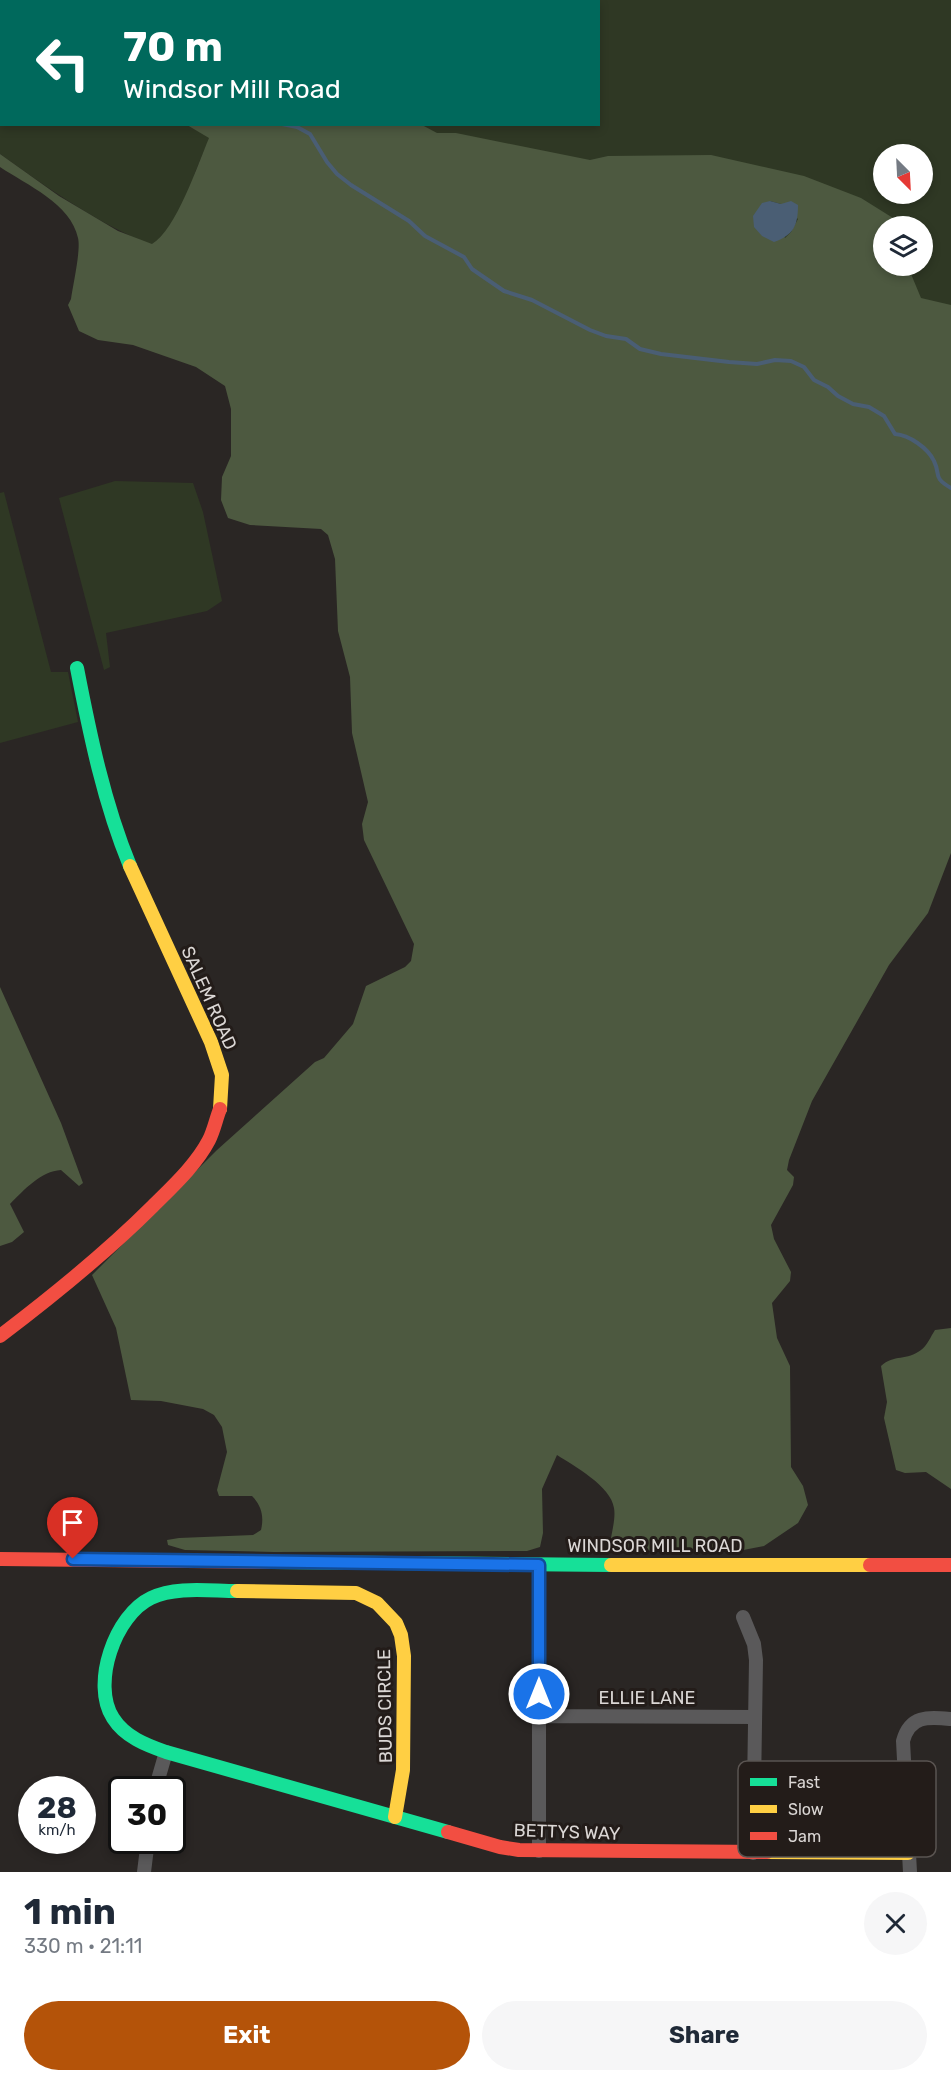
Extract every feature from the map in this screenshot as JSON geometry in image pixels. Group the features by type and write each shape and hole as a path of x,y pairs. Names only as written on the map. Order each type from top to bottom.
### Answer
{"street":[{"name":"SALEM ROAD","path":"0,1336 57,1293 115,1244 171,1188 198,1157 210,1138 221,1105 222,1075 211,1042 144,899 118,836 91,739 77,668"},
{"name":"WINDSOR MILL ROAD","path":"0,1559 539,1565 951,1564"},
{"path":"539,1565 539,1851"},
{"name":"BUDS CIRCLE","path":"166,1752 134,1739 109,1711 104,1698 106,1674 118,1633 122,1623 137,1607 156,1594 170,1591 356,1593 377,1603 388,1614 396,1623 403,1645 403,1770 395,1817"},
{"path":"743,1617 754,1644 756,1660 754,1761"},
{"name":"ELLIE LANE","path":"539,1716 755,1717"},
{"path":"904,1761 903,1741 911,1724 921,1719 951,1719"},
{"path":"159,1776 166,1752"},
{"name":"BETTYS WAY","path":"166,1752 500,1847 539,1851 738,1853"},
{"path":"144,1872 146,1854"},
{"path":"908,1857 910,1872"}],"green space":[{"path":"600,0 951,0 951,521 142,241 87,212 0,154 0,126 189,126 210,137 194,175 227,126 600,126"},
{"path":"189,126 424,126 437,133 456,133 590,160 608,156 711,155 804,176 861,198 890,216 873,216 873,276 912,276 921,298 951,305 951,853 928,913 889,965 812,1101 789,1160 787,1170 794,1177 793,1185 771,1225 774,1239 791,1272 790,1281 772,1303 777,1338 790,1366 791,1467 803,1486 808,1505 798,1523 764,1546 733,1552 614,1550 610,1545 614,1517 611,1500 591,1477 557,1455 542,1489 543,1533 540,1547 527,1551 274,1552 185,1550 168,1545 167,1540 179,1538 253,1535 261,1530 261,1512 252,1496 219,1496 217,1490 227,1452 222,1427 214,1415 203,1409 161,1401 131,1400 116,1328 92,1275 217,1150 315,1062 324,1058 353,1024 366,986 405,967 411,961 414,944 364,840 362,824 368,802 352,733 350,677 338,631 335,559 328,535 321,529 250,525 228,518 221,500 222,477 231,456 231,409 225,386 196,367 133,345 98,340 79,331 68,305 71,299 78,251 78,238 74,226 67,215 46,196 0,167 0,154 59,196 118,231 152,244 161,236 178,211 209,138","holes":["770,201 781,204 798,219 785,238"]},
{"path":"115,481 193,483 203,512 222,601 207,611 106,633 110,667 104,670 59,498"},
{"path":"4,492 51,672 68,672 78,722 0,743 0,493"},
{"path":"0,987 61,1123 83,1183 79,1186 61,1170 47,1174 33,1182 10,1204 24,1232 12,1242 0,1246"},
{"path":"951,1328 951,1489 926,1472 905,1473 896,1470 884,1418 887,1402 881,1366 891,1360 921,1350 935,1330"}],"water":[{"path":"770,201 781,204 791,201 798,205 794,228 786,236 774,242 762,236 754,227 753,216 762,203"}],"waterway":[{"path":"292,126 310,134 327,162 351,185 409,221 425,236 464,257 472,269 504,291 532,300 590,330 606,336 626,339 640,349 661,354 729,362 757,364 775,360 791,361 804,367 814,380 828,387 838,396 853,404 869,407 884,416 895,434 912,440 927,451 934,461 939,478 951,488"}],"traffic: fast":[{"path":"77,668 105,793 130,866"},
{"path":"271,1562 611,1565"},
{"path":"237,1591 193,1590 161,1594 138,1607 127,1619 117,1634 106,1670 107,1704 118,1725 136,1739 166,1752 448,1832"}],"traffic: slow":[{"path":"130,866 211,1042 222,1075 220,1109"},
{"path":"611,1565 870,1565"},
{"path":"237,1591 356,1593 377,1603 396,1623 401,1635 404,1656 403,1770 395,1817"}],"traffic: jam":[{"path":"0,1336 98,1257 176,1183 204,1149 220,1109"},
{"path":"0,1559 271,1562"},
{"path":"870,1565 951,1565"},
{"path":"448,1832 519,1850 738,1852"}],"route":[{"path":"73,1559 539,1565 539,1694"}]}
